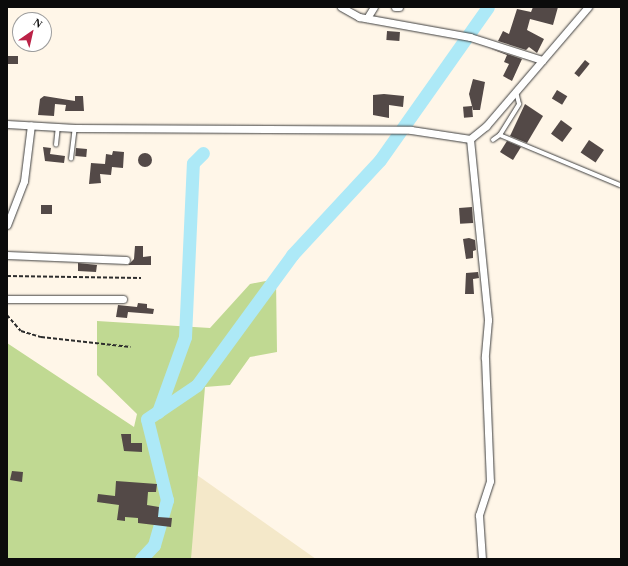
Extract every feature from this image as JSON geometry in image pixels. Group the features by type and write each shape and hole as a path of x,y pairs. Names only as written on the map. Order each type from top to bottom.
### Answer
{"street":[{"path":"341,7 367,18 468,36 542,60"},
{"path":"367,18 374,7"},
{"path":"7,124 75,128 411,130 470,139 486,126 516,89 588,7"},
{"path":"7,225 24,181 31,125"},
{"path":"470,139 488,320 485,358 490,481 479,515 482,559"},
{"path":"7,255 126,260"},
{"path":"7,299 123,299"}],"lane":[{"path":"493,140 500,136 519,104 516,89"},
{"path":"56,145 58,127"},
{"path":"71,159 75,128"},
{"path":"500,136 620,185"}],"path":[{"path":"7,276 141,278"},
{"path":"7,315 21,331 41,337 130,347"}],"shaded area":[{"path":"197,475 316,559 189,559"}],"green space":[{"path":"276,279 277,352 250,357 230,385 205,387 191,559 7,559 7,343 134,427 137,414 97,375 97,321 210,328 250,284"}],"building":[{"path":"533,7 558,7 553,25 530,19 527,30 544,39 537,53 529,47 526,50 498,41 503,31 509,34 517,9 531,12"},
{"path":"387,31 400,32 399,41 386,40"},
{"path":"489,48 522,59 512,81 503,76 509,64 504,62 507,55"},
{"path":"7,56 18,56 18,64 7,64"},
{"path":"585,60 590,64 579,77 574,73"},
{"path":"473,79 485,82 480,110 473,110 469,94"},
{"path":"557,90 567,96 562,105 552,99"},
{"path":"384,94 404,96 403,107 389,105 389,118 373,115 373,95"},
{"path":"44,96 75,101 75,96 83,96 84,111 65,111 66,105 55,104 54,116 38,115 40,99"},
{"path":"525,104 543,116 527,143 510,136"},
{"path":"472,106 473,117 464,118 463,107"},
{"path":"561,120 572,128 562,142 551,134"},
{"path":"589,140 604,150 596,163 581,152"},
{"path":"507,141 521,147 513,160 500,152"},
{"path":"43,147 51,148 50,154 65,156 64,163 45,161"},
{"path":"76,148 87,149 86,157 75,156"},
{"path":"113,151 124,152 123,168 112,167 111,175 100,174 101,183 89,184 91,163 105,164 106,154 112,155"},
{"path":"142,153 148,153 152,157 152,163 148,167 142,167 138,163 138,157"},
{"path":"41,205 52,205 52,214 41,214"},
{"path":"472,207 473,223 460,224 459,208"},
{"path":"469,238 475,240 476,250 473,251 473,258 466,259 463,239"},
{"path":"135,246 143,246 143,257 151,256 151,265 128,265 134,259"},
{"path":"78,263 97,265 96,272 78,271"},
{"path":"478,272 479,278 473,279 474,294 465,294 466,273"},
{"path":"138,303 147,304 147,308 154,309 153,314 128,312 127,318 116,317 118,305 137,307"},
{"path":"121,434 131,434 131,443 142,443 142,452 124,451"},
{"path":"12,471 23,472 22,482 10,480"},
{"path":"116,481 157,484 156,492 148,492 147,505 159,507 158,517 172,518 171,527 138,523 138,518 125,517 125,521 117,520 119,505 97,502 98,494 115,496"}],"waterway":[{"path":"141,559 154,545 167,500 147,419 197,385 292,255 380,160 488,7"},
{"path":"158,412 185,337 193,163 203,153"}]}
